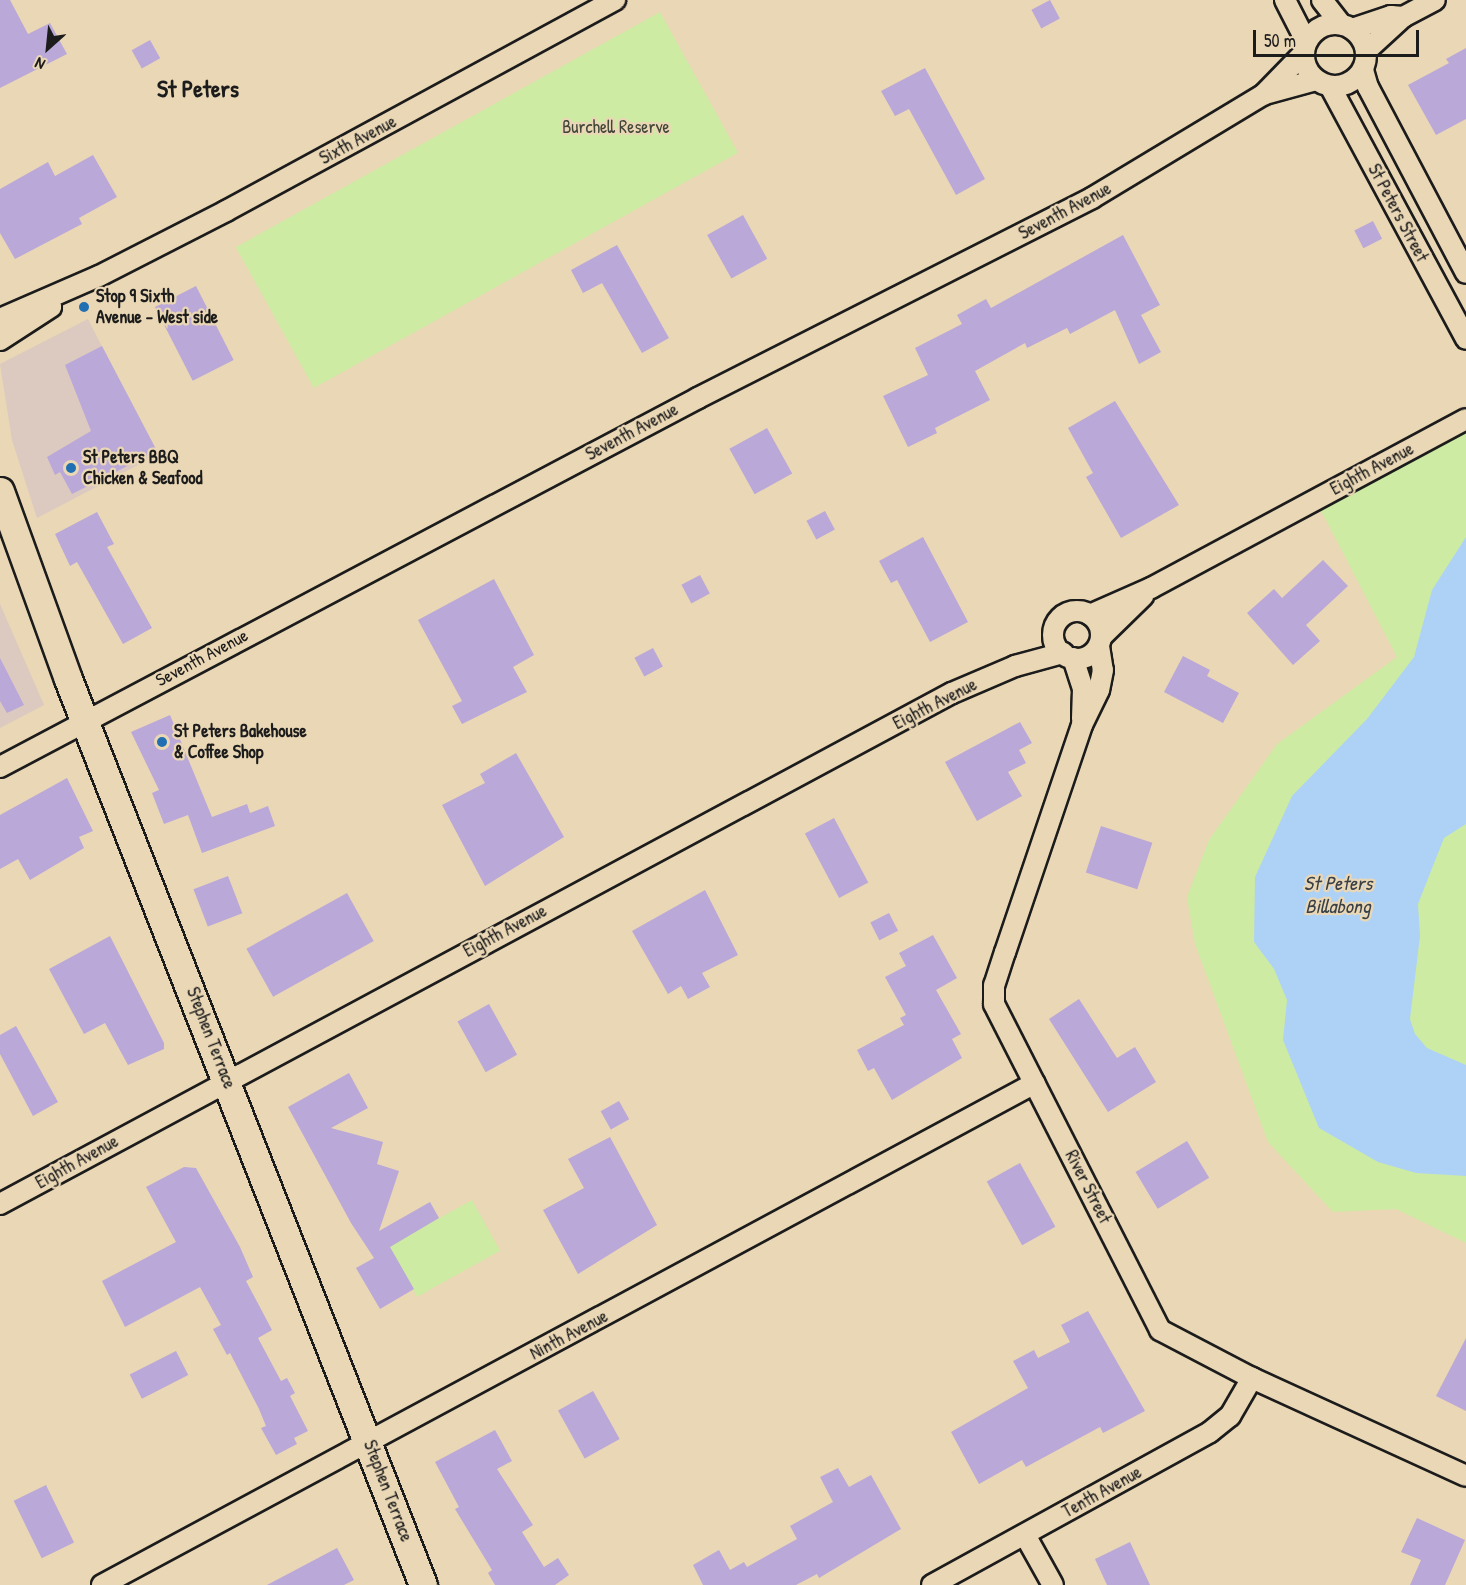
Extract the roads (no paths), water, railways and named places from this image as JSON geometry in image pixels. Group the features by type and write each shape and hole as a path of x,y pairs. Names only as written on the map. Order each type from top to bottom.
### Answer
{"main road":[{"name":"Stephen Terrace","path":"0,491 86,721 423,1585"}],"street":[{"name":"Sixth Avenue","path":"0,319 99,276 615,0"},
{"path":"1285,0 1305,47 1305,65 1323,83 1345,85 1403,17 1435,0"},
{"path":"1322,0 1346,27 1364,61"},
{"path":"1305,47 1325,25 1346,27 1391,16 1403,17"},
{"name":"Seventh Avenue","path":"0,767 687,403 1092,198 1263,95 1305,47"},
{"name":"St Peters Street","path":"1364,61 1368,87 1466,273"},
{"name":"Seventh Avenue","path":"1263,95 1323,83"},
{"name":"St Peters Street","path":"1323,83 1466,339"},
{"name":"Sixth Avenue","path":"0,340 99,276"},
{"name":"Eighth Avenue","path":"1090,615 1151,588 1466,419"},
{"name":"Eighth Avenue","path":"1100,641 1151,588"},
{"path":"1079,611 1090,615 1100,627 1100,641 1090,655 1063,649 1056,624 1064,615 1079,611"},
{"name":"River Street","path":"1100,641 1102,679 1082,725 993,995 999,1016 1160,1330 1252,1378 1466,1476"},
{"name":"Eighth Avenue","path":"0,1204 227,1079 952,693 1015,666 1063,649"},
{"name":"River Street","path":"1063,649 1083,689 1082,725"},
{"name":"Ninth Avenue","path":"102,1585 1035,1083"},
{"name":"Tenth Avenue","path":"932,1585 1225,1422 1252,1378"},
{"path":"1025,1534 1053,1585"}],"water":[{"name":"St Peters Billabong","path":"1466,537 1466,824 1444,838 1418,904 1420,936 1410,1019 1415,1034 1427,1048 1466,1065 1466,1176 1416,1173 1378,1162 1319,1128 1283,1040 1287,1000 1274,969 1254,942 1255,877 1292,796 1367,719 1414,657 1432,590"}],"place":[{"name":"Stop 9 Sixth Avenue - West side","path":"84,307"},
{"name":"St Peters BBQ Chicken & Seafood","path":"71,468"},
{"name":"St Peters Bakehouse & Coffee Shop","path":"162,742"}],"district":[{"name":"St Peters","path":"198,89"}],"park label":[{"name":"Burchell Reserve","path":"616,127"}]}
